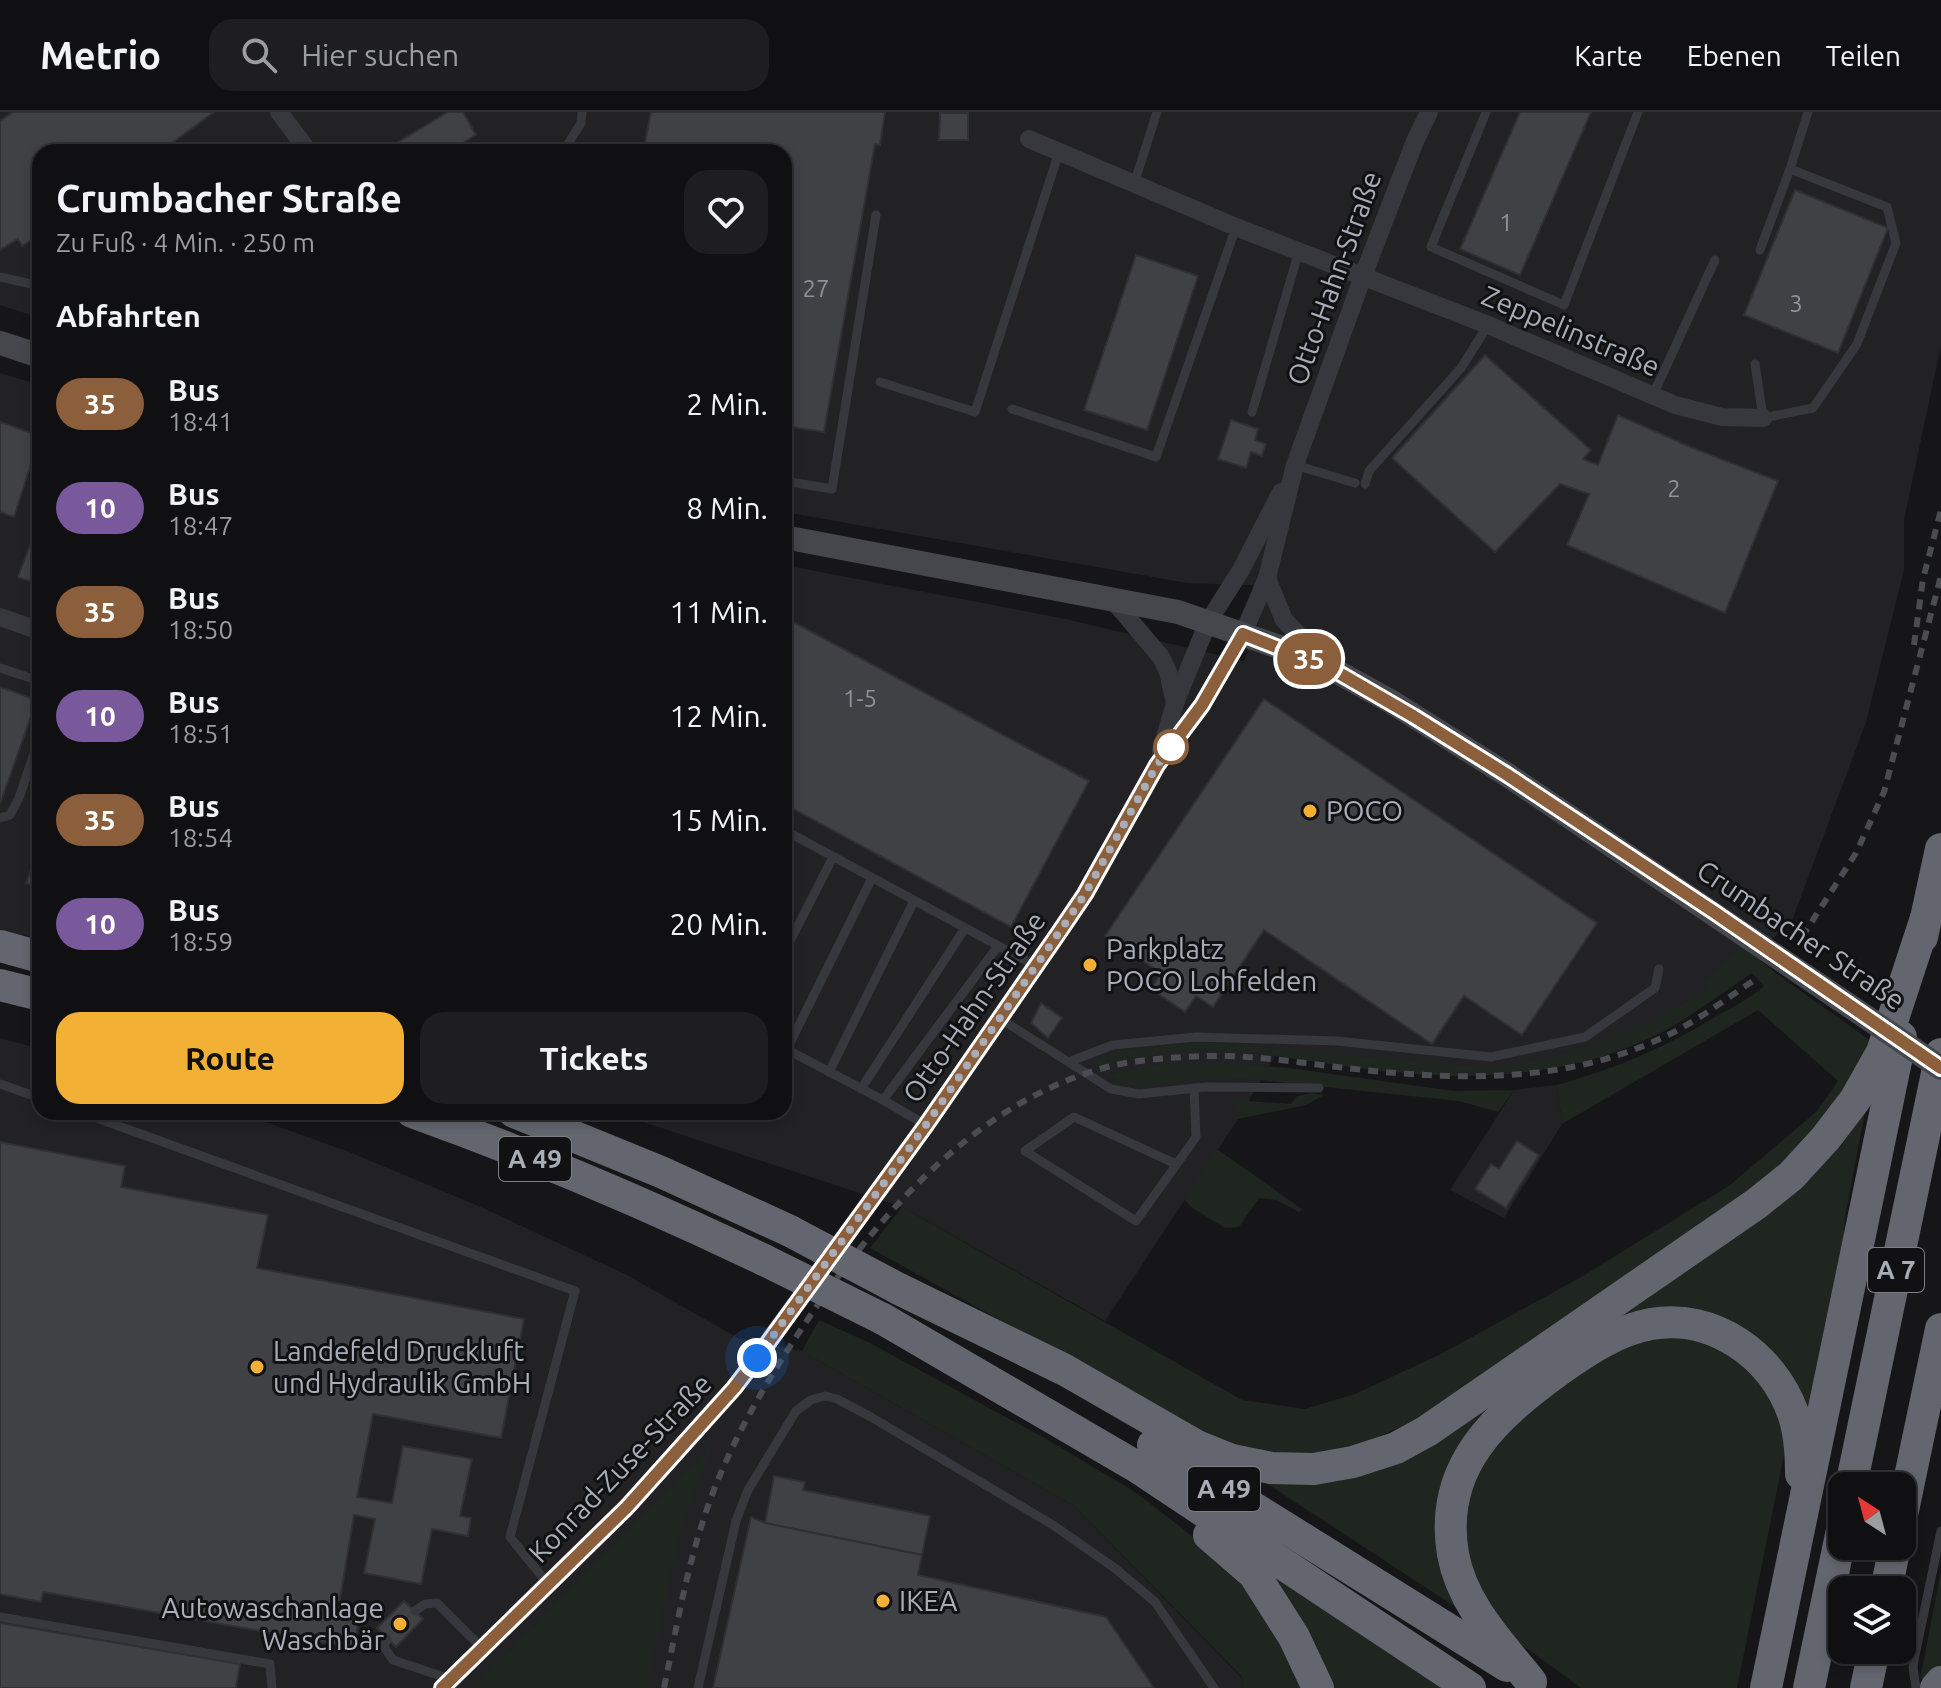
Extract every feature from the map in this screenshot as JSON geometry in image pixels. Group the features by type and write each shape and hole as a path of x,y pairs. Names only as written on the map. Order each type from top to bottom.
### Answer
{"highway":[{"path":"1766,1688 1941,849"},
{"path":"907,1293 1065,1370 1197,1446 1232,1460 1271,1468 1314,1469 1353,1462 1396,1448 1471,1402 1756,1204 1791,1176 1855,1100 1882,1052 1926,918"},
{"path":"0,946 32,955"},
{"path":"0,985 32,993"},
{"name":"A 7","path":"1854,1472 1941,1054"},
{"name":"A 49","path":"434,1120 510,1148 715,1236 883,1319 1137,1467 1470,1688"},
{"name":"A 49","path":"534,1120 661,1172 790,1231 907,1293 1536,1685"},
{"path":"1536,1685 1483,1622 1467,1596 1453,1553 1453,1511 1465,1467 1490,1427 1527,1393 1594,1347 1649,1324 1683,1323 1715,1331 1759,1358 1781,1387 1794,1416 1801,1453 1801,1521"},
{"name":"A 7","path":"1911,1472 1941,1329"},
{"path":"1137,1467 1254,1574 1294,1637 1318,1688"},
{"path":"1809,1688 1836,1560"},
{"path":"1866,1688 1871,1664"},
{"path":"1936,1688 1941,1682"}],"main road":[{"path":"0,343 32,353"},
{"name":"Crumbacher Straße","path":"792,538 1178,612 1332,669 1390,701 1506,774 1941,1068"}],"street":[{"path":"279,112 303,144"},
{"name":"Otto-Hahn-Straße","path":"820,1270 926,1125 1085,894 1157,765 1202,705 1243,634 1267,578 1295,465 1363,276 1429,112"},
{"name":"Zeppelinstraße","path":"1029,139 1236,227 1488,325 1675,405 1722,417 1763,418"},
{"name":"Otto-Hahn-Straße","path":"1157,765 1175,703 1208,622 1241,570 1295,465"},
{"path":"1267,578 1284,620 1332,669"},
{"path":"1111,598 1161,657 1175,703"},
{"path":"0,617 32,628"},
{"name":"Konrad-Zuse-Straße","path":"446,1683 627,1507 734,1388 820,1270"}],"lane":[{"path":"568,144 581,123 582,112"},
{"path":"1134,184 1157,112"},
{"path":"1486,112 1431,247 1564,305 1638,112"},
{"path":"1760,250 1808,112"},
{"path":"880,382 975,412 1059,152"},
{"path":"1755,364 1763,418 1813,408 1857,344 1896,243 1887,207 1790,169"},
{"path":"792,482 832,489 876,215"},
{"path":"1012,409 1156,457 1236,227"},
{"path":"1252,412 1299,251"},
{"path":"1653,395 1715,260"},
{"path":"0,277 32,284"},
{"path":"1295,465 1360,484 1461,368 1488,325"},
{"path":"0,668 32,678"},
{"path":"0,818 10,815 32,760"},
{"path":"792,835 1036,966"},
{"path":"792,937 833,857"},
{"path":"792,1036 872,878"},
{"path":"829,1072 914,901"},
{"path":"861,1089 965,928"},
{"path":"883,1100 998,946"},
{"path":"1071,1061 1113,1045 1196,1037 1337,1041 1491,1057 1585,1037 1655,988 1659,969"},
{"path":"999,1018 1111,1089 1139,1094 1194,1088 1319,1088"},
{"path":"792,1051 926,1125"},
{"path":"0,1084 32,1095"},
{"path":"1176,1164 1074,1117 1025,1151 1136,1221 1196,1137 1194,1088"},
{"path":"104,1120 575,1291 510,1537 548,1584"},
{"path":"698,1688 736,1521 748,1490 796,1411 811,1400 825,1396 837,1399 1040,1517 1116,1569 1155,1602 1214,1688"},
{"path":"1916,1688 1913,1667 1941,1531"},
{"path":"415,1611 425,1604 437,1603 482,1648"},
{"path":"0,1617 270,1664 272,1688"},
{"path":"387,1639 384,1647 393,1660 446,1683"}],"shaded area":[{"path":"0,112 1941,112 1941,345 1904,520 1904,570 1866,722 1793,918 1717,997 1665,1031 1601,1057 1511,1074 1452,1076 1392,1072 1275,1056 1238,1119 1105,1321 902,1207 637,1120 792,1120 792,567 1061,618 1244,661 1272,586 1187,583 792,513 792,144 32,144 32,315 0,305"},
{"path":"0,373 32,383 32,937 0,930"},
{"path":"1743,946 1871,1041 1854,1077 1782,1168 1420,1418 1348,1448 1307,1455 1254,1454 1217,1440 870,1248 902,1207 1242,1400 1305,1409 1355,1394 1443,1353 1583,1276 1730,1185 1817,1111 1838,1081 1758,1010 1562,1124 1557,1085 1640,1056 1742,1002 1764,986 1752,973 1687,1017 1634,1045 1601,1057 1532,1071 1497,1075 1427,1075 1224,1050 1161,1053 1098,1067 1096,1059 1127,1050 1199,1041 1450,1065 1492,1067 1544,1060 1651,1021 1710,989 1705,984"},
{"path":"0,1038 32,1047 32,1120 259,1120 347,1151 483,1208 627,1275 738,1338 802,1351 1074,1506 1242,1678 1244,1688 0,1688"},
{"path":"1214,1062 1289,1068 1454,1091 1514,1090 1498,1112 1459,1101 1240,1078 1126,1087 1110,1074 1164,1064"},
{"path":"1557,1085 1562,1124 1504,1218 1450,1190 1514,1090"},
{"path":"1310,1093 1324,1095 1306,1105 1238,1119 1233,1100 1291,1104 1297,1096"},
{"path":"1866,1107 1845,1217 1843,1249 1807,1422 1786,1379 1649,1316 1457,1467 1471,1617 1266,1483 1344,1479 1391,1464"},
{"path":"1217,1149 1302,1209 1299,1212 1276,1200 1259,1198 1239,1227 1225,1228 1191,1207 1184,1199"},
{"path":"819,1320 870,1343 1048,1440 1135,1492 1231,1569 1281,1638 1302,1688 1244,1688 1242,1677 1074,1506 802,1351"},
{"path":"1691,1335 1717,1344 1775,1393 1786,1445 1737,1688 1581,1688 1506,1633 1471,1576 1463,1516 1482,1464 1519,1416 1605,1355 1638,1340"},
{"path":"713,1443 679,1534 647,1688 474,1688"},
{"path":"1271,1568 1450,1688 1328,1688 1264,1574"},
{"path":"1941,1571 1941,1669 1933,1680 1920,1679"}],"building":[{"path":"13,112 214,112 171,144 32,144 32,239 22,246 18,239 0,250 0,121"},
{"path":"448,112 463,112 476,135 461,144 398,142"},
{"path":"651,112 885,112 880,145 875,144 824,432 792,427 792,144 645,144"},
{"path":"1520,112 1591,112 1520,275 1460,249"},
{"path":"940,113 968,113 968,140 939,140"},
{"path":"1795,190 1888,228 1838,353 1744,315"},
{"path":"1136,255 1198,276 1147,430 1084,410"},
{"path":"1485,355 1591,450 1583,459 1598,465 1618,415 1778,481 1725,613 1567,545 1589,494 1560,484 1495,552 1392,458"},
{"path":"1231,420 1258,429 1255,440 1266,444 1262,456 1251,452 1246,468 1218,459"},
{"path":"0,422 32,433 32,461 14,517 0,512"},
{"path":"32,539 32,582 18,577"},
{"path":"792,621 1089,781 1011,927 792,808"},
{"path":"0,687 32,698 32,714 0,804"},
{"name":"POCO","path":"1264,699 1597,923 1522,1035 1464,996 1432,1044 1264,930 1213,1007 1196,996 1185,1012 1151,989 1161,973 1105,936"},
{"path":"32,866 32,886 26,883"},
{"path":"1041,1003 1062,1018 1048,1038 1031,1023"},
{"path":"1517,1141 1539,1155 1506,1208 1475,1189 1491,1164 1499,1169"},
{"name":"Landefeld Druckluft und Hydraulik GmbH","path":"0,1142 125,1166 121,1187 268,1215 257,1268 524,1319 501,1438 373,1414 357,1497 392,1503 403,1446 472,1459 460,1516 471,1518 468,1536 432,1529 421,1584 364,1573 375,1519 354,1515 339,1605 361,1608 354,1648 43,1592 41,1602 0,1594"},
{"path":"774,1476 805,1482 803,1490 930,1516 922,1555 765,1523"},
{"name":"IKEA","path":"751,1517 765,1523 922,1555 918,1575 1106,1617 1154,1688 713,1688"},
{"name":"Autowaschanlage Waschbär","path":"404,1601 423,1619 396,1647 377,1628"},
{"path":"0,1623 240,1664 236,1688 0,1688"}],"railway":[{"path":"1914,645 1923,579 1941,510"},
{"path":"1802,937 1856,853 1884,792 1941,576"},
{"path":"664,1688 687,1579 705,1515 738,1436 766,1386 840,1274 903,1198 938,1164 1017,1105 1060,1083 1107,1067 1171,1058 1248,1057 1442,1076 1557,1070 1595,1062 1668,1035 1756,979"}],"bus line":[{"name":"35","path":"442,1688 627,1507 757,1358 926,1125 1085,894 1157,765 1202,705 1243,634 1332,669 1390,701 1714,912 1941,1068"}],"place":[{"name":"POCO","path":"1310,811"},
{"name":"Parkplatz POCO Lohfelden","path":"1090,965"},
{"name":"Landefeld Druckluft und Hydraulik GmbH","path":"257,1367"},
{"name":"IKEA","path":"883,1601"},
{"name":"Autowaschanlage Waschbär","path":"400,1624"}],"route":[{"path":"757,1358 1031,974 1085,894 1157,765 1171,747"}]}
